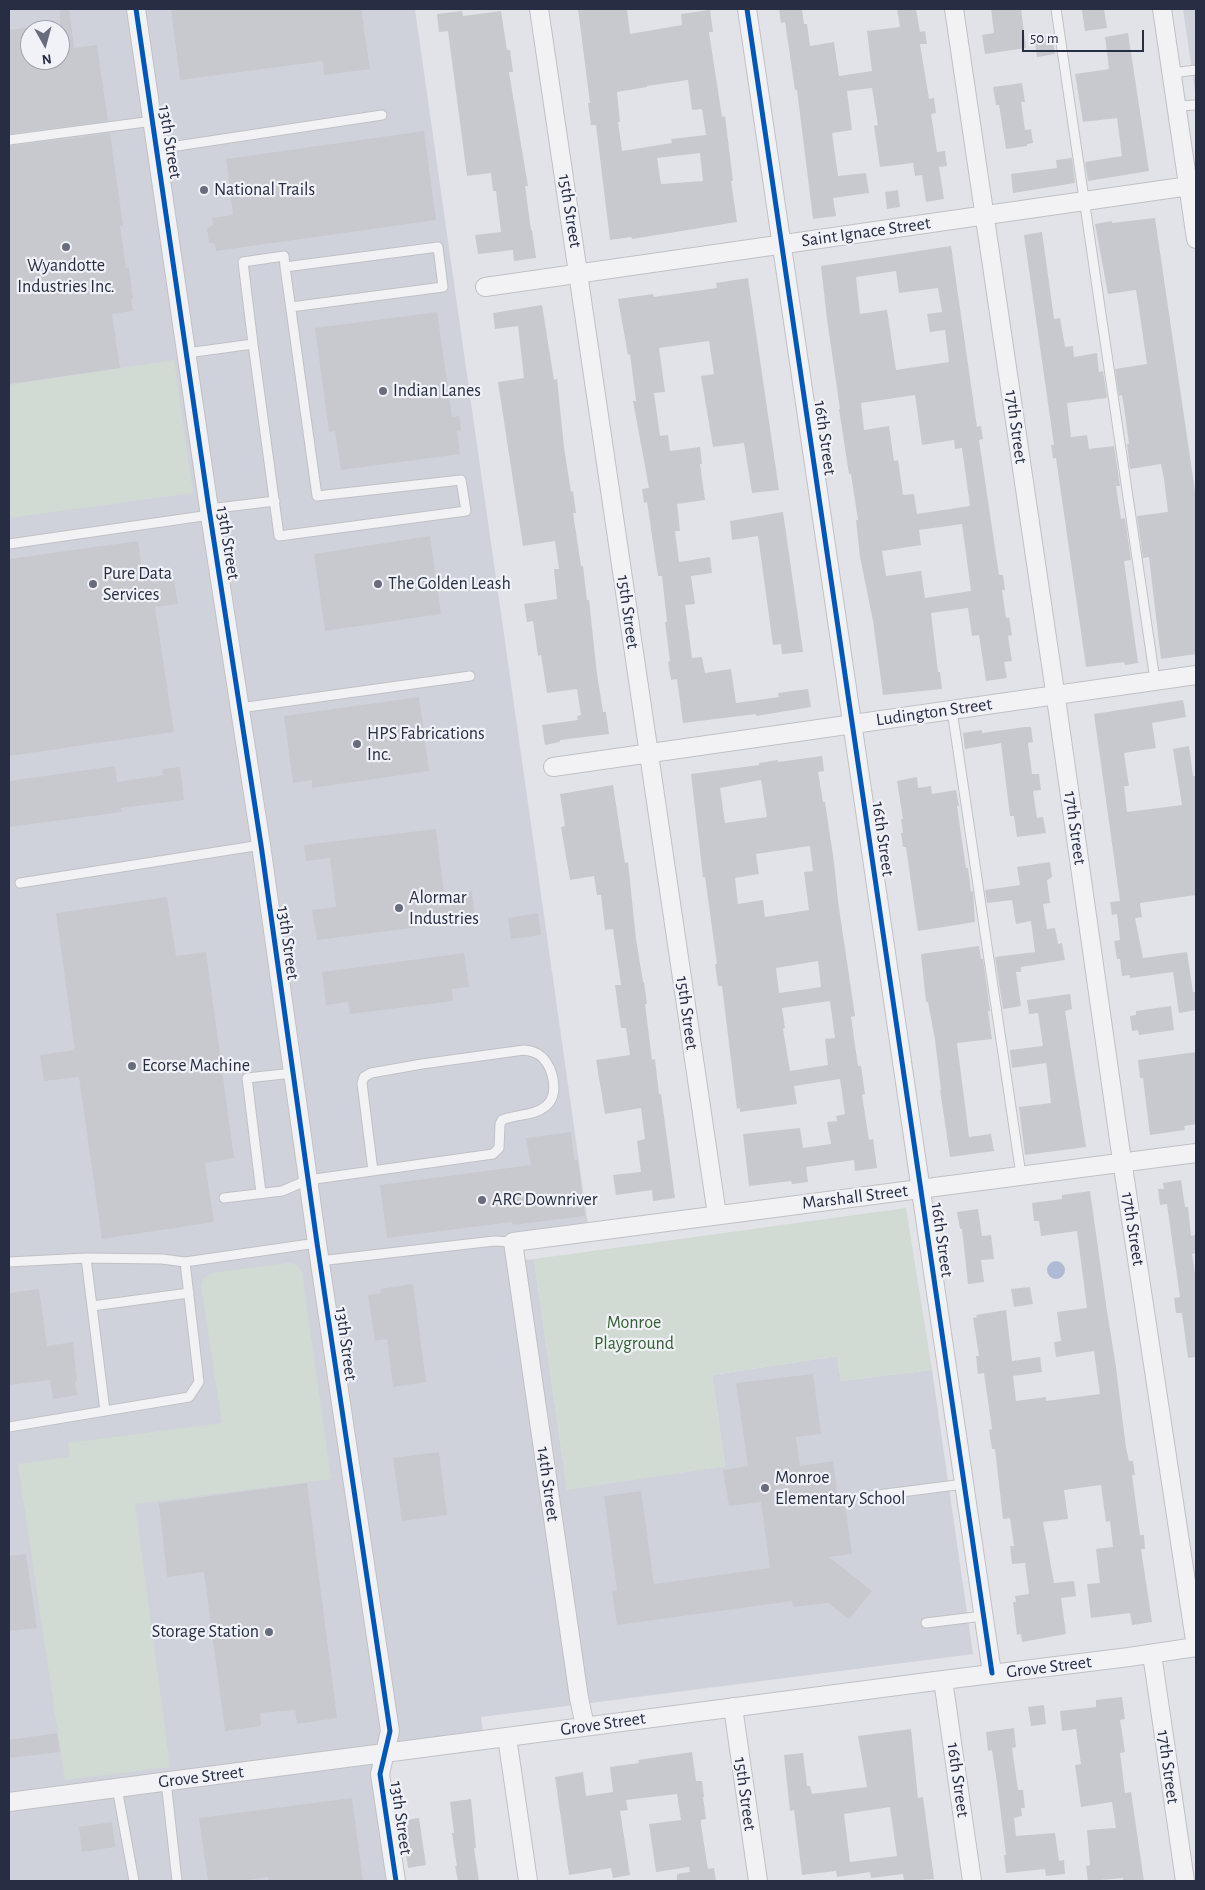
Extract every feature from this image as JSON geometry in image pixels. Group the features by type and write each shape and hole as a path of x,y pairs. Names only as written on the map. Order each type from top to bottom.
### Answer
{"street":[{"name":"13th Street","path":"136,9 209,512 261,845 319,1261 390,1731 380,1774 396,1881"},
{"name":"15th Street","path":"539,9 717,1215"},
{"name":"16th Street","path":"747,9 992,1673"},
{"name":"17th Street","path":"954,9 1196,1647"},
{"path":"1162,9 1196,239"},
{"name":"Saint Ignace Street","path":"485,287 1189,186"},
{"name":"Ludington Street","path":"553,766 1196,675"},
{"name":"Marshall Street","path":"513,1242 1196,1153"},
{"name":"14th Street","path":"513,1242 579,1698 585,1726"},
{"name":"Grove Street","path":"9,1802 1196,1647"},
{"name":"17th Street","path":"1152,1654 1185,1881"},
{"name":"16th Street","path":"943,1680 972,1881"},
{"name":"15th Street","path":"733,1707 758,1881"},
{"path":"507,1737 528,1881"}],"lane":[{"path":"1056,9 1155,680"},
{"path":"1172,73 1196,70"},
{"path":"1177,106 1196,105"},
{"path":"157,149 382,115"},
{"path":"9,140 153,120"},
{"path":"285,267 438,248 443,287 291,307"},
{"path":"284,256 285,267 317,496 461,480 466,511 279,536 243,262 284,256"},
{"path":"187,353 253,344"},
{"path":"9,544 275,501"},
{"path":"240,708 470,676"},
{"path":"952,710 1020,1176"},
{"path":"20,883 261,845"},
{"path":"224,1198 282,1191 308,1180 373,1171 493,1154 499,1148 500,1124 502,1120 538,1111 552,1100 554,1083 547,1063 534,1052 524,1050 432,1062 371,1073 364,1077 362,1083 373,1171"},
{"path":"261,1194 247,1078 293,1072"},
{"path":"319,1261 494,1241 513,1242"},
{"path":"9,1262 86,1258 162,1259 185,1262 317,1243"},
{"path":"86,1258 105,1411"},
{"path":"9,1427 189,1397 199,1382 185,1262"},
{"path":"92,1306 189,1293"},
{"path":"862,1497 964,1484"},
{"path":"926,1623 983,1616"},
{"path":"166,1782 177,1881"},
{"path":"118,1788 134,1881"}],"shaded area":[{"path":"9,9 415,9 589,1232 514,1241 516,1261 534,1259 567,1489 725,1466 712,1375 837,1356 841,1381 932,1370 973,1654 481,1717 484,1740 386,1753 396,1881 9,1881"},
{"path":"1183,9 1196,9 1196,99"}],"green space":[{"path":"174,360 193,493 9,518 9,385"},
{"name":"Monroe Playground","path":"906,1208 932,1370 841,1381 837,1356 712,1375 725,1466 567,1490 534,1259"},
{"path":"288,1263 296,1265 302,1272 331,1479 135,1504 170,1767 65,1780 18,1464 70,1457 68,1443 222,1423 201,1285 204,1278 211,1273"}],"water":[{"path":"1056,1261 1062,1264 1065,1270 1062,1276 1056,1279 1050,1276 1047,1270 1050,1264"}],"building":[{"path":"60,9 69,9 74,48 97,45 108,121 9,134 9,30 20,28 20,70 70,70 70,20 60,20"},
{"path":"171,9 361,9 370,69 324,75 323,61 180,80"},
{"path":"578,9 627,9 630,34 682,25 681,14 710,10 713,32 709,32 722,117 725,116 737,222 632,239 631,237 610,240 596,125 591,125 588,103 590,103","holes":["688,80 692,110 702,109 706,135 671,139 672,143 622,151 618,122 620,122 617,92","700,153 703,181 661,184 657,158"]},
{"path":"779,9 802,9 804,24 807,24 810,46 834,42 839,76 872,71 867,31 900,27 897,9 916,9 920,32 925,31 927,44 920,44 929,99 934,98 936,113 931,114 937,152 945,151 947,166 939,167 944,199 926,202 922,175 915,176 913,163 880,167 874,126 878,125 872,88 847,91 852,130 832,133 838,176 866,173 869,193 833,198 836,216 813,219 797,90 795,90 785,22 781,23"},
{"path":"991,9 1021,9 1026,48 985,54 982,35 994,33"},
{"path":"1104,9 1107,28 1085,31 1082,10"},
{"path":"462,11 463,16 501,11 507,50 510,50 513,72 509,72 528,186 525,186 536,258 514,261 513,250 478,254 475,235 501,232 496,191 493,191 491,173 467,176 448,31 439,32 437,14"},
{"path":"1128,33 1149,171 1088,181 1085,162 1122,156 1117,118 1083,122 1075,74 1109,69 1105,37"},
{"path":"1052,35 1055,54 1037,57 1034,37"},
{"path":"1022,83 1025,102 1021,102 1025,130 1031,129 1033,143 1027,144 1027,146 1006,149 999,105 996,105 993,87"},
{"path":"424,131 436,220 216,251 215,244 209,243 207,228 213,225 212,218 233,215 226,159"},
{"name":"Wyandotte Industries Inc.","path":"110,133 123,226 120,226 126,268 129,267 133,299 131,299 133,311 112,314 120,368 9,384 9,146"},
{"path":"1072,158 1075,183 1013,193 1011,174 1057,168 1056,160"},
{"path":"898,190 900,207 887,209 885,192"},
{"path":"1155,218 1196,498 1196,654 1161,659 1149,557 1143,558 1137,516 1168,512 1164,479 1161,464 1130,469 1125,414 1122,395 1119,396 1115,369 1147,364 1138,302 1136,290 1108,294 1095,224"},
{"path":"1042,232 1054,319 1060,318 1065,347 1073,346 1074,357 1097,353 1099,372 1103,371 1107,398 1067,403 1071,437 1087,435 1089,449 1114,446 1120,486 1116,486 1121,519 1125,518 1131,560 1124,561 1138,663 1125,665 1124,662 1086,667 1056,458 1053,458 1051,445 1054,445 1024,235"},
{"path":"951,246 977,427 981,426 983,439 979,440 999,575 1003,575 1005,590 1002,590 1006,618 1009,617 1012,635 1008,636 1012,661 1004,662 1007,678 986,681 979,635 972,636 968,608 931,613 938,672 940,672 942,689 883,695 873,621 860,557 856,520 858,520 839,409 821,266","holes":["896,271 899,293 938,288 942,312 927,314 930,332 945,330 949,362 896,370 887,310 860,314 856,277","915,395 922,445 954,440 955,449 962,448 970,506 917,514 914,494 903,495 898,460 894,461 889,426 864,430 861,403","962,524 971,591 925,598 921,571 886,576 882,551 921,545 919,530"]},
{"path":"748,278 779,490 752,493 744,443 713,447 701,376 714,374 709,341 659,348 665,392 654,393 660,436 668,435 670,451 700,447 702,464 700,464 705,500 677,504 680,531 675,531 679,562 710,557 712,573 691,576 695,604 685,605 692,658 702,657 705,673 731,669 736,703 779,697 778,693 808,689 811,707 756,716 756,714 683,723 677,679 671,680 668,662 670,661 662,576 658,576 647,502 644,503 642,489 649,488 633,401 636,401 630,354 628,355 618,299 653,294 654,297 717,288 716,283"},
{"path":"542,305 554,380 557,379 564,447 576,513 573,513 587,600 589,600 603,712 606,712 609,734 560,740 560,742 545,745 542,725 578,720 577,716 581,715 577,689 547,693 541,655 538,656 533,621 527,622 524,604 557,599 554,569 559,569 555,541 523,546 498,382 524,378 518,326 495,329 493,313"},
{"name":"Indian Lanes","path":"437,312 452,417 459,416 461,430 457,431 460,454 341,470 335,431 329,432 315,328"},
{"path":"783,512 803,652 782,654 781,644 773,645 758,536 732,540 730,521"},
{"name":"The Golden Leash","path":"430,536 441,614 325,631 314,554"},
{"path":"138,541 143,578 173,574 178,604 155,607 174,732 9,756 9,559"},
{"name":"HPS Fabrications Inc.","path":"419,697 429,771 312,788 312,780 293,783 284,716"},
{"path":"1183,700 1186,717 1152,723 1156,748 1124,753 1129,786 1124,786 1127,812 1182,805 1173,749 1189,746 1193,776 1196,776 1196,895 1140,903 1142,917 1135,918 1143,958 1187,952 1193,992 1195,992 1196,1010 1179,1013 1173,972 1130,978 1130,975 1122,976 1120,959 1117,959 1114,941 1120,940 1117,914 1112,915 1110,902 1120,901 1094,714"},
{"path":"1031,727 1033,742 1028,743 1032,774 1039,774 1041,790 1033,791 1037,818 1043,817 1046,833 1017,837 1014,816 1010,816 1001,743 965,749 963,733 982,730 982,733"},
{"path":"822,756 824,771 818,772 823,802 825,802 855,1016 851,1017 858,1066 861,1066 865,1094 862,1095 869,1140 873,1139 877,1168 855,1171 854,1160 806,1167 808,1182 792,1184 791,1181 749,1186 743,1134 800,1128 803,1148 831,1144 827,1122 837,1121 836,1116 845,1114 840,1079 794,1086 797,1104 740,1112 740,1108 737,1109 722,986 718,986 715,964 717,964 705,877 703,877 691,774 759,765 759,763 778,760 778,762","holes":["761,780 767,817 725,823 720,788","810,846 813,871 804,872 809,910 765,917 763,900 738,904 735,878 759,874 756,854","818,961 821,987 779,993 776,968","830,1001 835,1038 825,1039 828,1065 790,1071 783,1029 785,1028 782,1008"]},
{"path":"115,766 117,782 163,775 162,769 180,767 184,800 121,808 122,812 9,827 9,781"},
{"path":"917,777 918,788 931,786 932,794 956,790 966,868 968,868 971,892 973,891 975,922 918,931 906,847 903,847 901,833 903,833 901,819 903,819 897,781"},
{"path":"613,785 625,863 628,862 636,939 647,1004 645,1004 652,1060 655,1059 659,1094 661,1094 675,1198 653,1201 652,1190 616,1195 613,1175 641,1172 637,1141 645,1139 641,1108 605,1114 596,1060 630,1055 626,1028 621,1028 615,985 621,985 613,929 605,930 601,895 597,895 594,876 570,880 561,827 565,826 560,794"},
{"path":"436,829 444,894 472,891 475,920 317,940 312,910 336,907 330,858 306,861 304,845"},
{"path":"1050,862 1052,877 1047,880 1050,903 1043,904 1047,929 1055,928 1058,944 1062,943 1065,960 1021,967 1021,972 1016,972 1021,1006 1003,1009 995,957 1035,952 1031,921 1016,924 1012,900 987,903 985,890 1020,885 1017,867"},
{"name":"Ecorse Machine","path":"167,897 176,956 206,952 234,1158 205,1163 214,1222 102,1239 79,1077 44,1081 40,1055 75,1050 56,913"},
{"path":"538,913 541,935 511,939 508,918"},
{"path":"979,946 981,959 983,959 992,1039 957,1043 969,1137 991,1134 994,1151 950,1157 935,1040 928,1002 926,1002 921,954"},
{"path":"464,953 469,987 452,989 453,1001 350,1014 348,1002 326,1005 322,972"},
{"path":"1070,994 1072,1009 1065,1011 1086,1147 1025,1155 1019,1107 1051,1103 1047,1069 1046,1063 1012,1068 1010,1050 1043,1046 1038,1013 1029,1014 1027,1000"},
{"path":"1171,1006 1174,1030 1139,1035 1138,1030 1132,1031 1130,1016 1136,1015 1136,1011"},
{"path":"1196,1052 1196,1124 1184,1126 1185,1130 1150,1135 1143,1078 1140,1078 1138,1060"},
{"name":"ARC Downriver","path":"571,1132 574,1160 578,1160 585,1216 513,1225 512,1222 387,1238 380,1185 531,1165 526,1138"},
{"path":"1181,1180 1185,1207 1188,1207 1191,1236 1195,1235 1196,1242 1196,1253 1192,1254 1196,1280 1196,1357 1188,1358 1182,1313 1176,1313 1174,1298 1180,1297 1167,1204 1160,1205 1158,1189 1164,1189 1163,1183"},
{"path":"1090,1191 1126,1448 1129,1461 1133,1461 1135,1475 1132,1475 1140,1535 1144,1535 1145,1549 1141,1549 1152,1622 1132,1625 1130,1613 1091,1618 1087,1584 1100,1583 1096,1549 1113,1547 1110,1521 1106,1522 1101,1485 1064,1490 1068,1519 1043,1522 1054,1583 1074,1581 1076,1596 1061,1598 1066,1634 1022,1642 1021,1634 1017,1635 1013,1602 1016,1602 1015,1596 1029,1594 1025,1563 1012,1564 1010,1546 1014,1546 1010,1518 1003,1519 995,1449 992,1449 989,1430 992,1429 984,1373 978,1374 976,1356 979,1356 973,1318 977,1317 976,1315 1006,1310 1012,1361 1040,1357 1042,1372 1013,1376 1016,1401 1046,1397 1046,1401 1100,1394 1094,1351 1056,1357 1054,1342 1061,1341 1057,1312 1087,1308 1077,1231 1041,1236 1039,1221 1034,1221 1032,1203 1062,1199 1062,1195"},
{"path":"978,1209 982,1236 991,1235 994,1259 981,1260 984,1282 968,1284 962,1229 960,1229 957,1212"},
{"path":"413,1284 426,1382 393,1387 387,1339 375,1341 368,1295 381,1293 380,1289"},
{"path":"1030,1287 1033,1304 1014,1307 1011,1289"},
{"path":"39,1289 47,1346 73,1342 77,1395 53,1399 50,1380 9,1385 9,1293"},
{"path":"813,1374 821,1434 796,1437 800,1466 833,1461 839,1505 845,1504 852,1554 829,1557 872,1591 849,1619 828,1603 793,1607 792,1601 617,1625 612,1591 617,1590 604,1496 641,1491 654,1584 770,1568 761,1502 729,1506 723,1470 748,1466 736,1383"},
{"path":"439,1452 447,1515 402,1521 393,1458"},
{"name":"Storage Station","path":"307,1483 337,1718 297,1724 295,1710 260,1713 261,1726 225,1731 204,1572 167,1577 159,1503"},
{"path":"26,1554 37,1628 9,1631 9,1556"},
{"path":"1122,1697 1125,1719 1120,1720 1125,1752 1120,1753 1125,1793 1131,1792 1144,1881 1123,1881 1123,1878 1088,1881 1086,1866 1090,1865 1087,1830 1116,1828 1112,1802 1081,1807 1075,1765 1081,1764 1076,1729 1062,1731 1060,1711 1096,1707 1096,1700"},
{"path":"1044,1705 1046,1724 1031,1726 1028,1707"},
{"path":"1014,1728 1016,1747 1012,1748 1018,1790 1023,1790 1025,1808 1021,1808 1022,1816 1014,1818 1016,1836 1055,1833 1059,1861 1064,1860 1065,1874 1046,1876 1045,1869 1006,1873 1004,1855 1006,1855 997,1783 992,1750 988,1751 986,1732"},
{"path":"911,1729 918,1798 923,1797 934,1879 904,1881 903,1874 871,1878 870,1872 837,1877 836,1871 802,1875 794,1810 790,1811 784,1755 803,1753 807,1786 810,1786 812,1794 867,1787 858,1736","holes":["890,1807 897,1856 850,1862 844,1814"]},
{"path":"57,1733 60,1752 9,1758 9,1740"},
{"path":"692,1752 696,1781 702,1781 706,1819 701,1820 701,1825 708,1869 714,1868 716,1881 677,1881 677,1874 690,1872 689,1867 656,1872 649,1824 681,1820 677,1794 626,1800 628,1810 620,1811 630,1875 613,1878 611,1868 569,1875 555,1777 583,1772 586,1796 613,1792 610,1767 639,1763 638,1760"},
{"path":"352,1798 363,1881 269,1881 268,1877 241,1881 208,1881 199,1818"},
{"path":"471,1799 476,1848 474,1848 479,1881 458,1881 450,1802"},
{"path":"419,1818 426,1865 408,1868 401,1821"},
{"path":"112,1822 115,1847 82,1852 79,1827"}],"cycle path":[{"path":"136,9 209,509 261,845 317,1243 390,1731 380,1774 396,1881"},
{"path":"747,9 992,1673"}],"place":[{"name":"National Trails","path":"204,190"},
{"name":"Wyandotte Industries Inc.","path":"66,247"},
{"name":"Indian Lanes","path":"383,391"},
{"name":"Pure Data Services","path":"93,584"},
{"name":"The Golden Leash","path":"378,584"},
{"name":"HPS Fabrications Inc.","path":"357,744"},
{"name":"Alormar Industries","path":"399,908"},
{"name":"Ecorse Machine","path":"132,1066"},
{"name":"ARC Downriver","path":"482,1200"},
{"name":"Monroe Elementary School","path":"765,1488"},
{"name":"Storage Station","path":"269,1632"}]}
